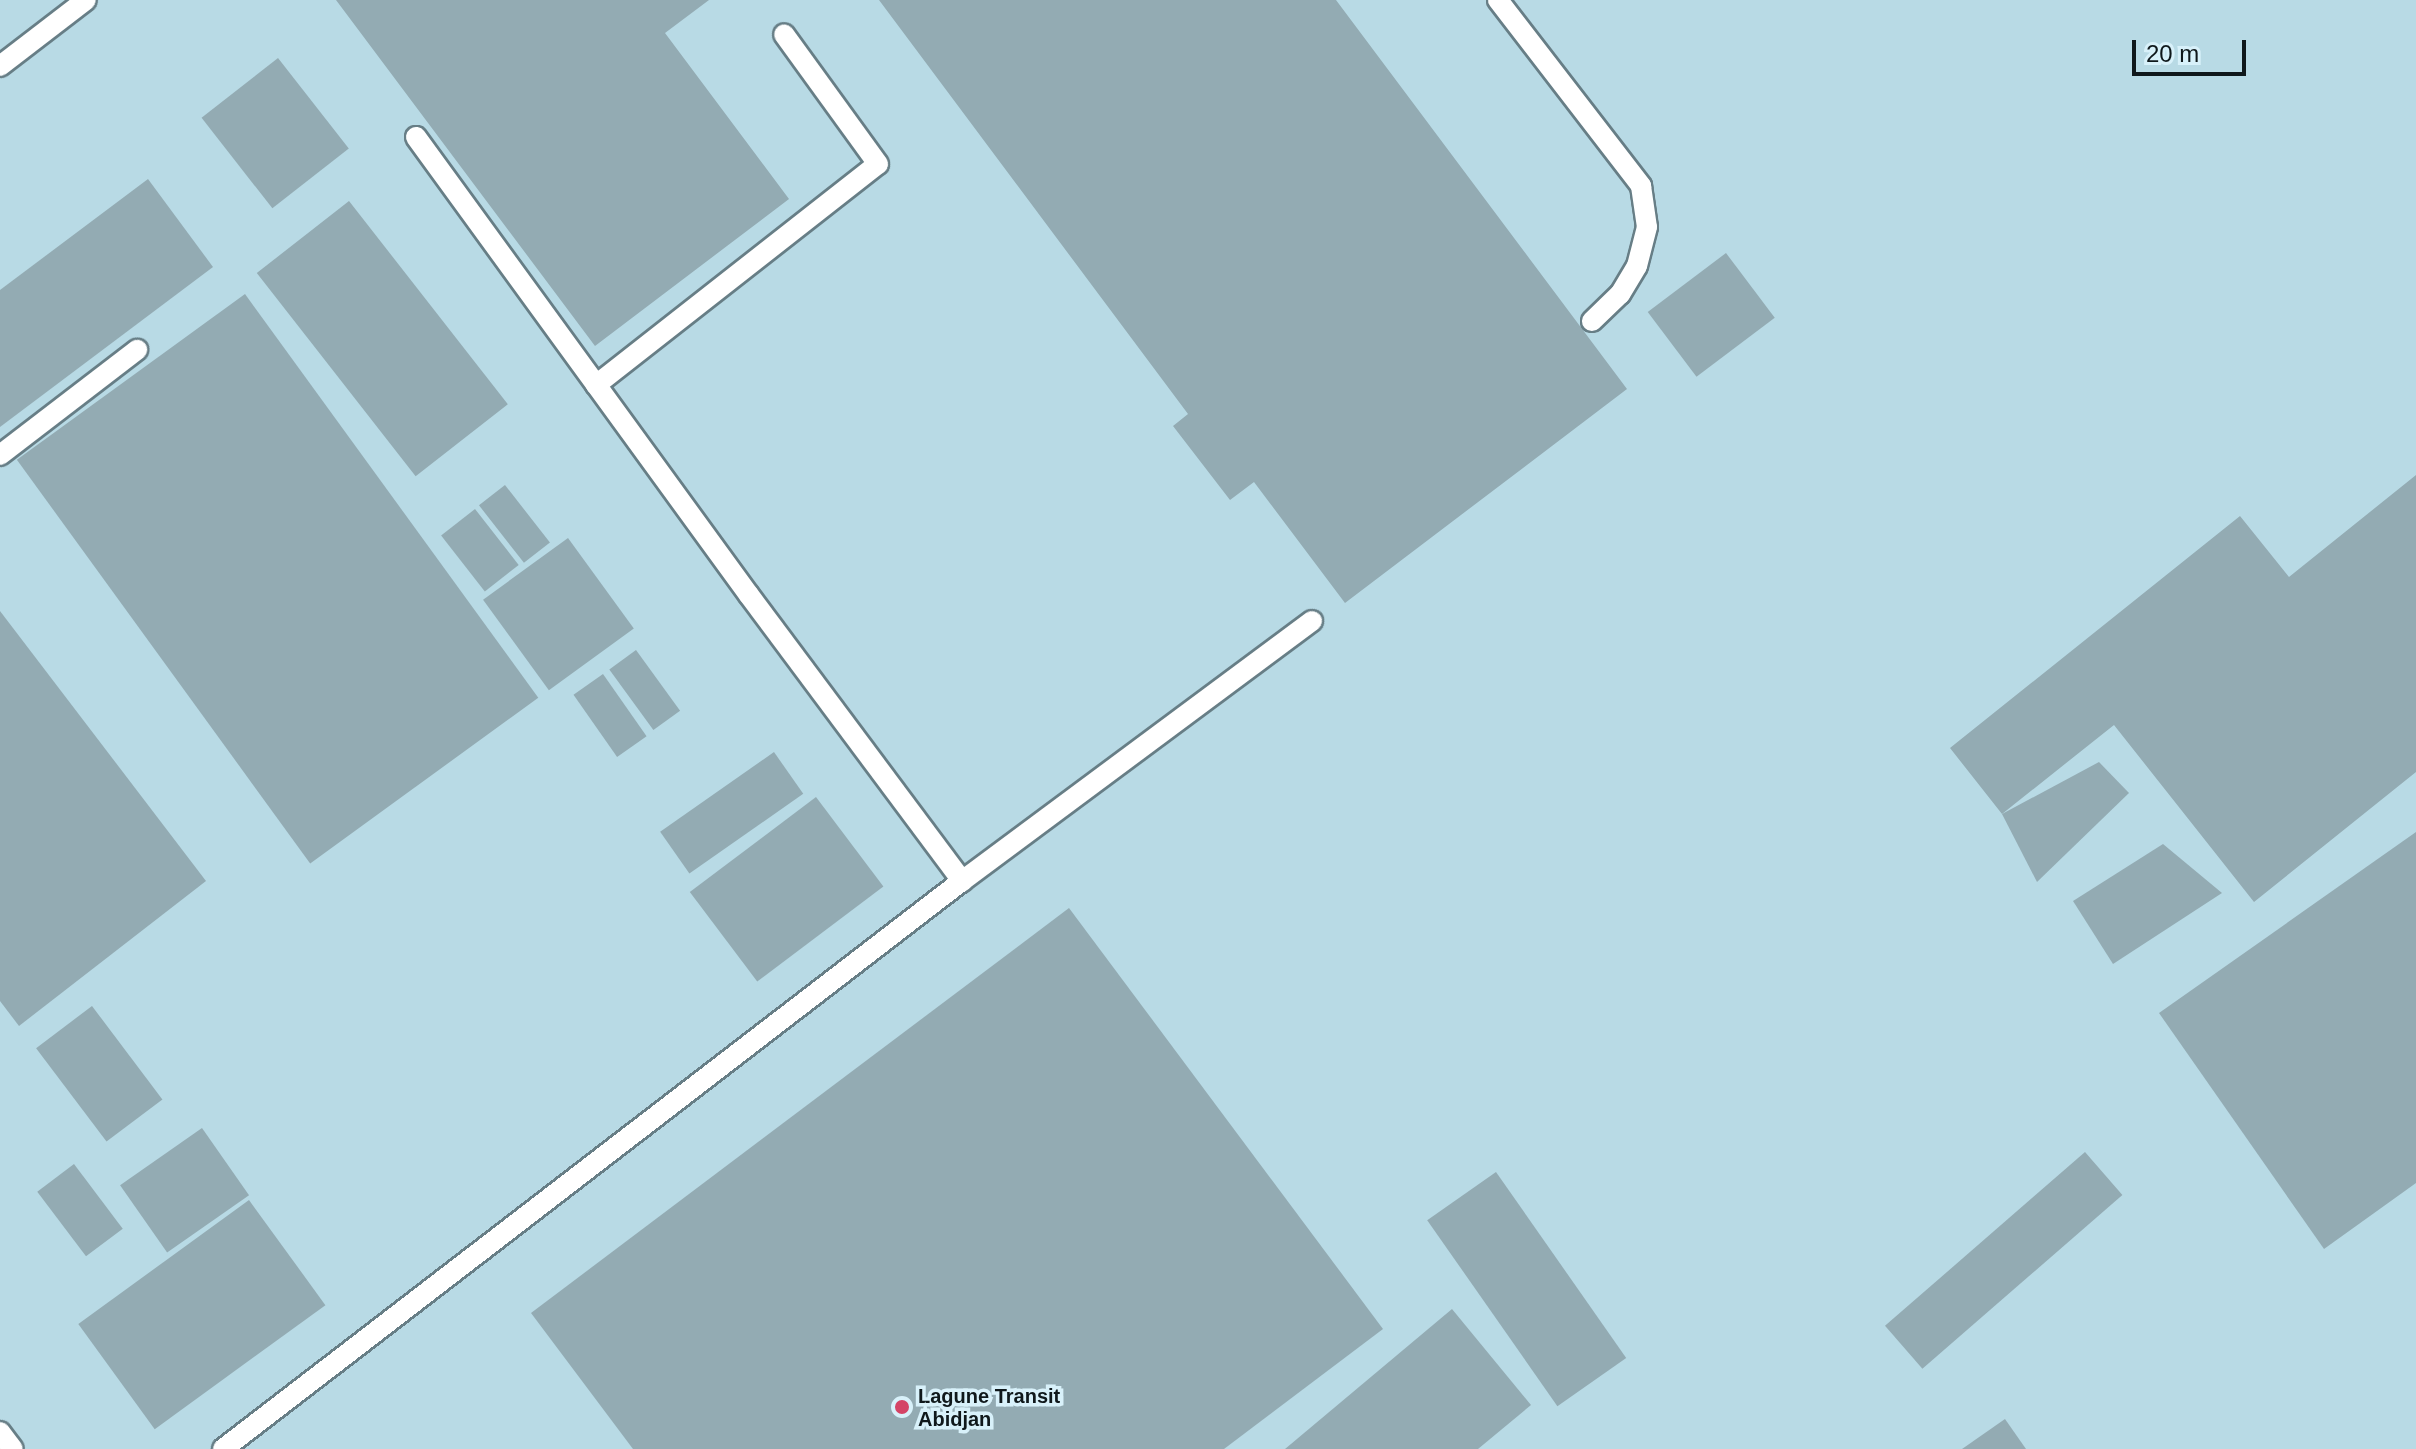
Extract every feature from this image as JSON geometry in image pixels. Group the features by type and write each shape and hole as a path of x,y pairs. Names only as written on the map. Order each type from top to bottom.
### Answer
{"lane":[{"path":"0,66 86,0"},
{"path":"1498,0 1641,186 1647,227 1637,266 1620,294 1592,321"},
{"path":"596,385 878,164 784,34"},
{"path":"416,137 962,881"},
{"path":"0,455 137,350"},
{"path":"223,1449 962,881 1312,621"},
{"path":"0,1432 13,1449"}],"shaded area":[{"path":"0,0 2416,0 2416,1449 0,1449"}],"building":[{"path":"336,0 709,0 665,33 789,199 595,346"},
{"path":"879,0 1336,0 1627,389 1345,603 1254,482 1230,500 1173,426 1188,414"},
{"path":"278,58 349,149 272,208 202,118"},
{"path":"148,179 213,267 0,427 0,290"},
{"path":"349,201 508,404 416,476 257,273"},
{"path":"1726,253 1775,318 1696,377 1648,312"},
{"path":"245,294 538,698 310,863 17,460"},
{"path":"2416,475 2416,772 2254,902 2114,725 2002,814 1950,748 2240,516 2289,577"},
{"path":"505,485 550,543 524,563 479,505"},
{"path":"475,509 519,565 485,591 441,535"},
{"path":"568,538 634,629 549,690 483,600"},
{"path":"0,611 206,881 19,1026 0,1001"},
{"path":"636,650 680,711 653,730 609,669"},
{"path":"603,674 647,736 617,757 574,695"},
{"path":"774,752 803,794 689,874 660,832"},
{"path":"2099,762 2129,793 2037,882 2002,814"},
{"path":"816,797 883,886 757,982 690,892"},
{"path":"2416,832 2416,1183 2324,1249 2159,1013"},
{"path":"2163,844 2222,893 2113,964 2073,901"},
{"path":"1069,908 1383,1329 1224,1449 633,1449 531,1313"},
{"path":"92,1006 162,1099 107,1142 36,1048"},
{"path":"202,1128 249,1195 167,1253 120,1185"},
{"path":"2085,1152 2122,1195 1922,1369 1885,1326"},
{"path":"74,1164 123,1229 86,1256 37,1192"},
{"path":"1496,1172 1626,1358 1557,1406 1427,1220"},
{"path":"249,1200 325,1305 155,1429 78,1324"},
{"path":"1452,1309 1531,1405 1478,1449 1285,1449"},
{"path":"2005,1419 2026,1449 1962,1449"}],"place":[{"name":"Lagune Transit Abidjan","path":"902,1407"}]}
